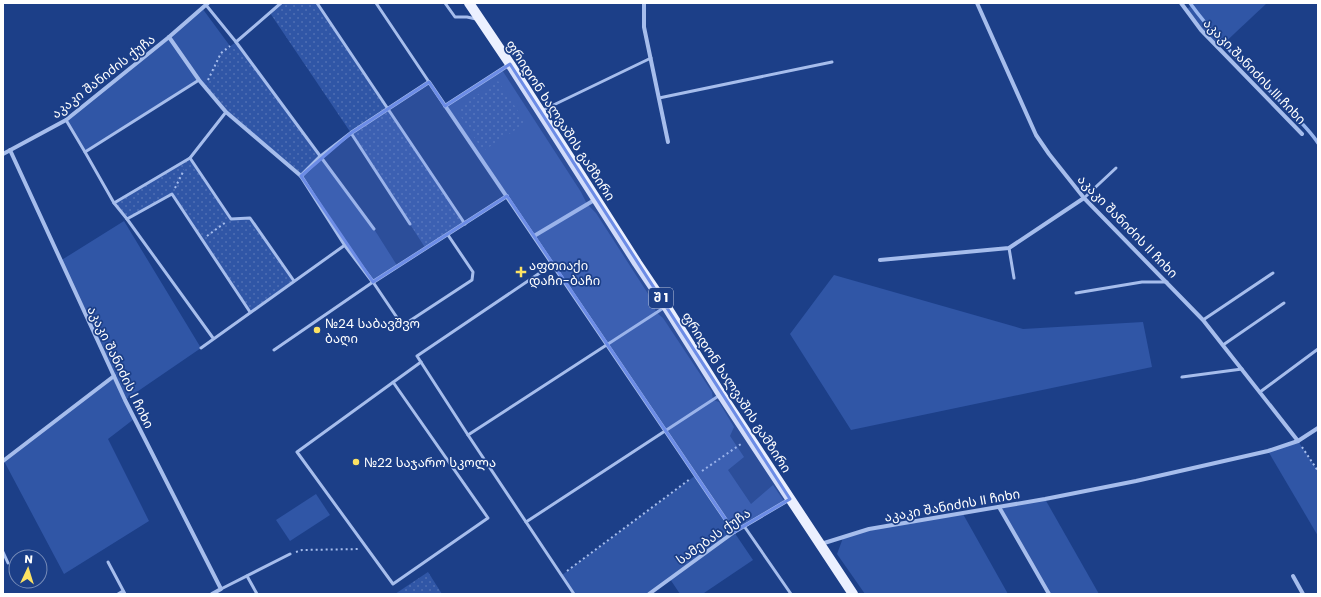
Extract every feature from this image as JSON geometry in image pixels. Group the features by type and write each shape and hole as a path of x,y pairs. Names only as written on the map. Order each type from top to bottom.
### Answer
{"main road":[{"name":"ფრიდონ ხალვაშის გამზირი","path":"469,3 666,306 721,394 853,594"}],"street":[{"path":"644,3 644,26 668,142"},
{"name":"აკაკი შანიძის II ჩიხი","path":"977,3 1036,135 1048,154 1084,198 1168,282 1203,320 1298,441"},
{"name":"აკაკი შანიძის III ჩიხი","path":"1181,3 1195,22 1302,134"},
{"name":"აკაკი შანიძის ქუჩა","path":"3,154 66,120 169,37 207,4"},
{"path":"169,37 199,80 226,112 301,176 345,244 374,282 506,196"},
{"path":"446,106 510,64"},
{"path":"301,176 320,157 351,133 429,82 734,532"},
{"name":"აკაკი შანიძის I ჩიხი","path":"10,150 114,376 222,589"},
{"path":"880,260 1008,248 1084,198"},
{"path":"534,236 596,199"},
{"path":"3,461 114,376"},
{"name":"აკაკი შანიძის II ჩიხი","path":"821,544 869,529 999,507 1136,481 1268,451 1298,441 1318,428"},
{"name":"სამებას ქუჩა","path":"649,594 734,532 790,498"},
{"path":"999,507 1049,594"},
{"path":"1293,576 1303,594"},
{"path":"212,594 222,589"}],"lane":[{"path":"236,42 281,3"},
{"path":"317,3 465,224"},
{"path":"376,3 429,82"},
{"path":"445,3 455,17 467,17 480,20"},
{"path":"207,4 374,229"},
{"path":"540,112 651,58"},
{"path":"659,98 832,62"},
{"path":"85,152 199,80"},
{"path":"114,203 190,158 226,112"},
{"path":"66,120 114,203 213,338"},
{"path":"351,133 410,224"},
{"path":"190,158 231,219 250,218 294,280"},
{"path":"1084,198 1116,168"},
{"path":"127,219 172,194 250,312"},
{"path":"274,350 374,282 400,322 408,322 472,280 473,272 448,235"},
{"path":"200,348 345,244"},
{"path":"1008,248 1014,278"},
{"path":"553,264 417,356 574,594"},
{"path":"1203,320 1273,273"},
{"path":"1076,293 1142,282 1168,282"},
{"path":"1223,345 1284,303"},
{"path":"468,435 666,306"},
{"path":"1260,392 1318,349"},
{"path":"393,382 488,518 393,584 297,452 393,382 421,362"},
{"path":"1182,377 1242,369"},
{"path":"526,522 721,394"},
{"path":"744,526 791,594"},
{"path":"3,552 8,563"},
{"path":"222,589 290,554"},
{"path":"108,562 124,592 118,594"},
{"path":"247,576 257,594"}],"path":[{"path":"205,87 221,53 236,42"},
{"path":"172,194 190,158"},
{"path":"202,239 231,219"},
{"path":"562,575 715,461 750,438"},
{"path":"1298,441 1318,471"},
{"path":"290,554 302,550 368,549"}],"highlighted area":[{"path":"510,64 790,499 734,532 507,196 373,282 301,176 351,133 429,82 445,106"}],"shaded area":[{"path":"281,3 317,3 465,224 426,249 351,133 270,13"},
{"path":"1194,3 1267,3 1219,48 1186,10"},
{"path":"202,8 230,46 221,53 205,87 199,80 85,152 66,120"},
{"path":"236,42 320,157 301,176 226,112 205,87 221,53"},
{"path":"502,70 581,192 587,204 596,213 652,300 656,312 663,318 712,392 713,400 719,402 734,427 730,436 744,457 728,470 751,504 773,485 784,501 734,532 753,560 704,593 705,594 680,594 670,579 649,594 574,594 562,575 696,475 445,106"},
{"path":"498,81 526,123 483,151 456,109"},
{"path":"320,157 374,229 398,267 373,282 345,245 301,176"},
{"path":"190,158 231,219 250,218 294,281 250,312 172,194 127,219 114,203"},
{"path":"124,221 201,348 125,400 134,419 108,439 149,521 64,574 4,461 114,376 60,261"},
{"path":"834,275 1023,329 1143,322 1152,367 851,430 790,334"},
{"path":"1298,441 1318,471 1318,536 1268,451"},
{"path":"316,494 330,515 290,541 276,520"},
{"path":"1045,499 1099,594 1049,594 999,507"},
{"path":"963,514 1008,594 865,594 837,554 843,538 869,529"},
{"path":"428,572 442,594 395,594"}],"waterway":[{"path":"1190,3 1221,41 1304,125 1318,143"}],"place":[{"name":"აფთიაქი დაჩი-ბაჩი","path":"521,272"},
{"name":"№24 საბავშვო ბაღი","path":"317,330"},
{"name":"№22 საჯარო სკოლა","path":"356,462"}]}
